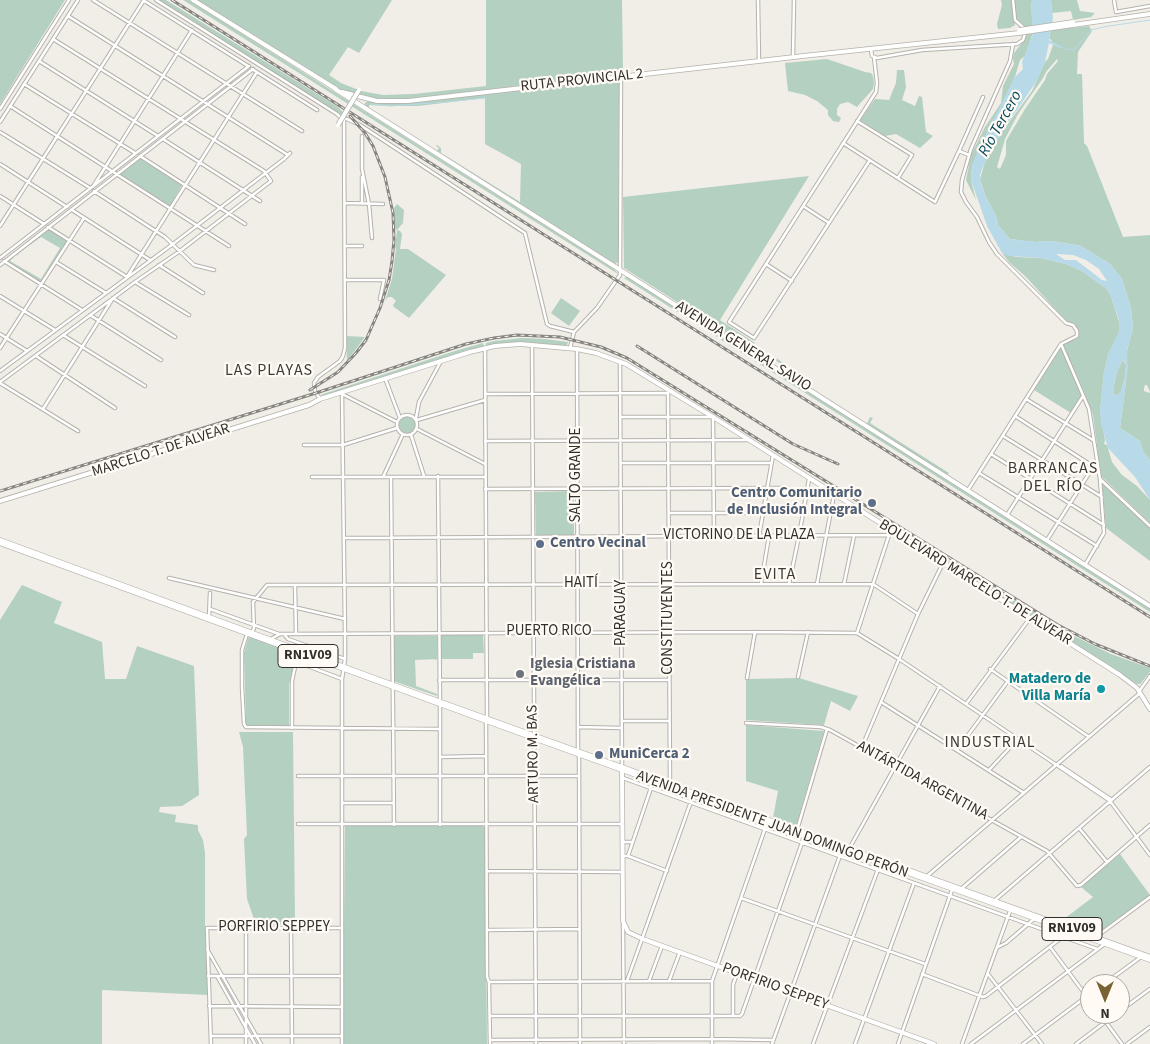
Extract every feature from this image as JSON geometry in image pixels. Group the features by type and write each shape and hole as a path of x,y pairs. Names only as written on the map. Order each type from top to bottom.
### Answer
{"main road":[{"name":"RUTA PROVINCIAL 2","path":"194,0 335,89 368,99 388,101 408,101 871,48 997,36 1150,14"},
{"name":"AVENIDA GENERAL SAVIO","path":"335,89 1150,606"},
{"path":"338,125 359,90"},
{"path":"365,109 362,103 368,99"},
{"name":"BOULEVARD MARCELO T. DE ALVEAR","path":"320,399 441,360 485,348 508,345 570,348 596,353 620,361 773,455 890,533 943,563 1120,675 1140,691 1150,709"},
{"name":"MARCELO T. DE ALVEAR","path":"0,501 309,405 320,399"},
{"name":"AVENIDA PRESIDENTE JUAN DOMINGO PERÓN","path":"0,541 209,617 343,670 578,752 653,782 804,837 842,850 848,850 880,864 960,889 1096,937 1140,957 1150,958"},
{"name":"AVENIDA PRESIDENTE JUAN DOMINGO PERÓN","path":"0,541 271,639 343,670"},
{"name":"AVENIDA PRESIDENTE JUAN DOMINGO PERÓN","path":"622,769 670,784 797,830 1010,911 1150,958"},
{"name":"PARAGUAY","path":"622,769 623,923"},
{"name":"PORFIRIO SEPPEY","path":"623,923 628,932 643,939 934,1044"}],"street":[{"path":"0,109 69,0"},
{"path":"0,122 78,0"},
{"path":"93,0 302,131"},
{"path":"0,226 144,0 317,110"},
{"path":"156,0 343,119 360,125 525,232 547,324 574,332"},
{"path":"758,0 758,61"},
{"path":"793,57 794,0"},
{"path":"1014,0 1015,20 1024,28"},
{"path":"1114,0 1116,12 1150,6"},
{"path":"0,371 173,244 284,160 289,154 68,16"},
{"path":"92,188 192,30"},
{"path":"874,57 922,50 1013,44 1021,42 1025,34"},
{"path":"53,38 266,173 271,181 180,251 113,298 0,383 78,431"},
{"path":"968,490 1061,344 1077,336 1073,325 1066,322 997,254 988,242 978,217 962,197 962,180 971,149 1010,61 1013,44"},
{"path":"870,160 754,338 730,322 877,88 874,57 872,56 871,48"},
{"path":"39,61 260,201"},
{"path":"0,258 248,66"},
{"path":"0,264 253,69"},
{"path":"127,277 257,72"},
{"path":"570,348 574,332 597,308 620,277 621,77"},
{"path":"24,84 245,224"},
{"path":"843,143 936,202 983,97"},
{"path":"10,106 229,246"},
{"path":"320,399 314,388 315,382 340,361 344,352 345,124 343,119"},
{"path":"857,121 912,155 898,178"},
{"path":"0,132 43,160 92,188 156,231 173,244 194,265 214,270"},
{"path":"362,136 362,204"},
{"path":"959,151 969,155"},
{"path":"0,164 67,207"},
{"path":"362,169 369,204 372,238"},
{"path":"0,196 44,224"},
{"path":"344,203 383,204"},
{"path":"803,206 829,223"},
{"path":"71,209 150,260"},
{"path":"0,348 84,218"},
{"path":"48,227 127,277"},
{"path":"345,246 362,246"},
{"path":"4,261 82,310"},
{"path":"56,262 106,293"},
{"path":"766,264 792,281"},
{"path":"159,265 203,293"},
{"path":"345,280 384,280 380,299"},
{"path":"135,282 189,316"},
{"path":"0,296 56,330"},
{"path":"43,409 113,298"},
{"path":"113,298 175,337"},
{"path":"90,315 161,360"},
{"path":"0,334 27,351"},
{"path":"63,335 145,386"},
{"path":"1061,344 1084,395 1091,416 1096,462 1100,479 1104,533 1085,565"},
{"name":"ARTURO M. BAS","path":"532,345 536,1042"},
{"path":"485,348 487,977 489,982 490,1042 712,1039 772,1042 842,850"},
{"name":"SALTO GRANDE","path":"577,349 580,1042"},
{"path":"36,356 115,408"},
{"path":"417,429 416,419 419,402 441,360"},
{"name":"PARAGUAY","path":"620,361 622,769"},
{"path":"385,378 400,418"},
{"path":"485,394 669,391"},
{"name":"CONSTITUYENTES","path":"669,391 670,784"},
{"path":"342,1044 342,679 345,659 345,538 342,393 397,422"},
{"path":"1007,515 1084,395"},
{"path":"1026,399 1093,440"},
{"path":"411,435 403,434 397,428 397,422 400,418 408,414 416,419 485,400"},
{"path":"1015,416 1094,467"},
{"path":"621,417 713,417 714,536"},
{"path":"304,446 343,445 397,428"},
{"path":"411,435 417,429"},
{"path":"417,429 485,464"},
{"path":"383,477 403,434"},
{"path":"411,435 424,476"},
{"path":"1003,436 1102,498"},
{"path":"485,441 749,440"},
{"path":"991,454 1104,525"},
{"path":"759,536 773,455"},
{"path":"1047,540 1096,462"},
{"path":"621,464 771,463"},
{"path":"979,472 1097,546"},
{"path":"438,476 440,824"},
{"path":"312,477 485,477"},
{"path":"391,477 394,825"},
{"path":"788,584 809,479"},
{"path":"1100,479 1150,526"},
{"path":"485,490 787,488"},
{"path":"817,584 834,495"},
{"path":"669,513 785,513"},
{"path":"890,533 857,633 940,686 1111,801"},
{"name":"VICTORINO DE LA PLAZA","path":"345,538 854,536 890,533"},
{"path":"761,584 769,536"},
{"path":"844,584 854,536"},
{"path":"862,747 918,614 943,563"},
{"path":"169,578 345,619"},
{"path":"873,584 918,614"},
{"name":"HAITÍ","path":"257,598 267,585 873,584"},
{"path":"295,586 296,634"},
{"path":"209,617 210,593"},
{"path":"257,598 253,603 254,625 242,650 245,726 248,728 440,729"},
{"path":"210,610 280,634"},
{"path":"966,704 990,669 1030,618"},
{"path":"747,678 755,632"},
{"path":"798,676 808,632"},
{"name":"PUERTO RICO","path":"271,639 280,634 857,633"},
{"path":"284,634 288,639 345,659"},
{"path":"286,645 288,639"},
{"path":"292,728 292,681 296,651"},
{"path":"296,662 342,679"},
{"path":"990,669 1089,737"},
{"path":"925,878 1089,737 1140,691 1150,676"},
{"path":"439,680 669,680"},
{"path":"957,750 1008,682"},
{"path":"848,850 940,686"},
{"path":"881,702 1024,793"},
{"path":"622,721 670,720"},
{"name":"ANTÁRTIDA ARGENTINA","path":"746,723 828,729 1049,853 1077,886 1081,885 1107,862"},
{"path":"578,728 622,728"},
{"path":"797,830 828,729"},
{"path":"990,770 1018,739"},
{"path":"440,757 486,756"},
{"path":"1061,766 1111,801 1150,855"},
{"path":"994,901 1150,767"},
{"path":"298,776 579,776"},
{"name":"AVENIDA PRESIDENTE JUAN DOMINGO PERÓN","path":"623,778 1098,949"},
{"path":"628,856 653,782"},
{"path":"625,981 643,939 693,796"},
{"path":"342,803 394,803"},
{"path":"712,1044 712,981 767,823"},
{"path":"298,824 623,824"},
{"path":"1079,828 1107,862 1150,825"},
{"path":"490,1016 740,1016 804,837"},
{"path":"960,889 1021,837"},
{"path":"623,842 632,842"},
{"path":"623,856 628,856 667,871"},
{"path":"813,1044 880,864"},
{"path":"487,871 623,872"},
{"path":"855,1044 914,883"},
{"path":"898,1044 952,890"},
{"path":"1096,937 1150,897"},
{"path":"741,898 925,964"},
{"path":"962,1044 1010,911"},
{"path":"997,947 1006,943 1034,919"},
{"name":"PARAGUAY","path":"623,923 625,981 624,1044"},
{"name":"PORFIRIO SEPPEY","path":"207,949 207,928 341,928"},
{"path":"246,928 246,1044"},
{"path":"291,928 292,1044"},
{"path":"487,930 580,929"},
{"path":"922,974 986,996 1069,932"},
{"path":"970,1044 1106,943"},
{"path":"649,981 662,946"},
{"path":"1050,947 1080,985"},
{"path":"207,949 261,1044"},
{"path":"207,949 211,1044"},
{"path":"669,981 680,952"},
{"path":"1117,974 1140,957"},
{"path":"733,1016 733,985 737,973"},
{"path":"988,973 1042,1044"},
{"path":"208,976 341,976"},
{"path":"217,976 255,1044"},
{"path":"489,982 712,981"},
{"path":"1130,1003 1150,988"},
{"path":"1023,1044 1080,1001"},
{"path":"209,1006 342,1006"},
{"path":"1076,1044 1103,1024"},
{"path":"1107,1024 1122,1044"},
{"path":"1127,1044 1150,1027"},
{"path":"210,1036 342,1036"}],"green space":[{"path":"0,0 65,0 0,104"},
{"path":"159,0 166,0 338,107 348,117 343,116"},
{"path":"183,0 189,0 614,269 618,274"},
{"path":"196,0 392,0 359,53 348,47 329,75 341,83 361,91 383,95 414,94 486,86 486,0 622,0 623,73 405,100 369,98 338,89"},
{"path":"1001,0 1032,0 1031,9 1034,26 1026,27 1014,16 1015,25 1010,28 998,29 997,24 1002,5"},
{"path":"1051,0 1077,0 1080,11 1095,13 1091,17 1073,20 1071,11 1052,13"},
{"path":"1089,26 1092,31 1078,52 1077,74 1082,74 1084,143 1087,146 1123,237 1150,235 1150,392 1147,385 1145,385 1144,391 1150,393 1150,460 1143,451 1140,441 1120,428 1127,374 1127,351 1133,328 1131,308 1122,279 1110,264 1081,246 1052,241 1035,242 1010,239 998,225 980,179 985,162 1001,133 1032,91 1048,59 1053,45 1049,38 1051,30","holes":["1057,59 1058,61 1047,74 1006,141 1006,155 1000,169 997,167 1005,139 1018,114 1046,72"]},
{"path":"1033,33 1025,56 1020,60 1015,77 972,166 971,180 976,200 966,180 971,155 985,127 1001,103 1003,86 1014,64 1014,53 1025,39 1026,34"},
{"path":"827,59 871,73 873,76 873,89 857,107 848,102 840,104 837,109 837,115 841,118 839,122 833,121 828,115 828,110 817,101 805,95 788,91 785,63"},
{"path":"897,70 904,70 906,87 902,100 915,106 919,96 922,97 926,132 933,136 920,148 896,134 885,136 860,120 875,99 889,100 896,83"},
{"path":"615,80 619,83 618,262 615,264 421,143 437,151 439,148 437,145 441,148 441,153 520,202 521,164 485,144 485,98 418,106 369,105 369,108 365,106 365,103 368,101 384,103"},
{"path":"139,158 182,185 170,206 121,175"},
{"path":"809,176 720,320 755,343 752,348 771,360 774,356 783,363 782,365 775,360 773,363 624,268 623,197"},
{"path":"397,204 404,210 403,223 397,230 395,229 394,208"},
{"path":"48,229 67,241 40,282 6,261 12,256 14,257 10,261 41,279 60,248 41,237 18,254 18,256 16,253"},
{"path":"397,230 402,234 400,249 408,249 446,275 409,318 394,307 393,305 396,301 392,297 388,297 385,301 392,279"},
{"path":"1002,253 1016,257 1041,258 1066,264 1082,271 1107,289 1111,296 1120,325 1118,337 1109,352 1104,372 1100,411 1104,444 1107,445 1112,462 1122,475 1137,486 1150,500 1150,523 1101,476 1093,415 1063,345 1077,339 1078,330 1072,323 1067,322"},
{"path":"628,276 1150,608 1150,612 624,278"},
{"path":"561,298 580,311 569,326 551,313"},
{"path":"346,336 365,337 347,361"},
{"path":"522,338 568,342 565,346 520,342 486,345 486,343 494,341"},
{"path":"483,343 484,347 324,396 320,395 458,350"},
{"path":"1060,349 1062,349 1082,395 1071,413 1034,390"},
{"path":"1123,360 1126,365 1125,377 1120,394 1117,396 1114,394 1114,385 1117,371"},
{"path":"408,416 414,419 417,425 414,431 408,434 402,431 399,425 402,419"},
{"path":"870,417 873,418 870,423 949,473 947,475 867,424"},
{"path":"1102,482 1150,528 1150,561 1106,528"},
{"path":"572,491 574,493 574,535 536,536 535,492"},
{"path":"945,558 1074,636 1111,654 1150,668 1150,672 1140,684 1137,684 943,562"},
{"path":"22,585 62,602 54,623 102,642 105,679 126,679 137,646 194,666 199,795 182,806 160,807 159,812 176,815 175,822 198,825 198,830 203,840 205,853 205,928 208,995 102,990 102,1044 0,1044 0,620"},
{"path":"441,635 483,635 484,653 473,653 473,659 441,659"},
{"path":"249,636 294,652 295,661 289,684 289,726 247,726 244,653"},
{"path":"393,636 437,636 437,659 415,660 416,686 437,694 437,696 393,681"},
{"path":"799,678 858,696 850,711 831,701 824,725 746,720 746,679"},
{"path":"746,725 824,731 796,826 773,818 778,791 746,781"},
{"path":"239,732 293,732 295,923 292,925 256,925 247,899 244,839 247,835 243,747"},
{"path":"345,826 483,826 485,828 487,1044 343,1044"},
{"path":"1120,854 1150,895 1097,934 1060,922 1093,897 1081,887"}],"water":[{"name":"Río Tercero","path":"1032,0 1051,0 1053,18 1049,40 1066,49 1049,43 1045,62 1036,82 1001,133 985,162 980,175 981,184 996,216 998,225 1010,239 1035,242 1052,241 1081,246 1110,264 1122,279 1131,308 1133,328 1127,351 1128,368 1120,428 1140,441 1143,451 1150,460 1150,500 1135,477 1108,448 1101,424 1100,411 1104,372 1109,352 1119,332 1119,320 1111,296 1107,289 1082,271 1066,264 1041,258 1009,256 1002,253 987,226 971,180 972,166 977,152 1015,77 1023,69 1022,62 1033,34","holes":["1056,254 1073,255 1086,260 1099,269 1107,281 1102,280 1076,260 1065,260","1123,360 1126,366 1125,377 1121,391 1116,396 1114,394 1114,384 1117,371"]}],"waterway":[{"path":"1109,26 1150,20"},
{"path":"1066,49 1074,50 1091,30 1108,26"},
{"path":"435,103 486,98"},
{"path":"371,104 391,106 431,103"}],"railway":[{"path":"172,0 1150,617"},
{"path":"310,390 338,372 366,340 380,308 389,280 392,261 394,240 393,213 385,177 373,146 365,133 350,116"},
{"path":"0,491 316,393 466,344 517,335 560,337 601,347 627,358 1058,625 1095,644 1150,666"},
{"path":"637,346 793,444 838,464"}],"place":[{"name":"Centro Comunitario de Inclusión Integral","path":"872,503"},
{"name":"Centro Vecinal","path":"540,544"},
{"name":"Iglesia Cristiana Evangélica","path":"520,674"},
{"name":"Matadero de Villa María","path":"1101,689"},
{"name":"MuniCerca 2","path":"599,755"}],"district":[{"name":"LAS PLAYAS","path":"269,371"},
{"name":"BARRANCAS DEL RÍO","path":"1053,478"},
{"name":"EVITA","path":"775,575"},
{"name":"INDUSTRIAL","path":"990,743"}]}
